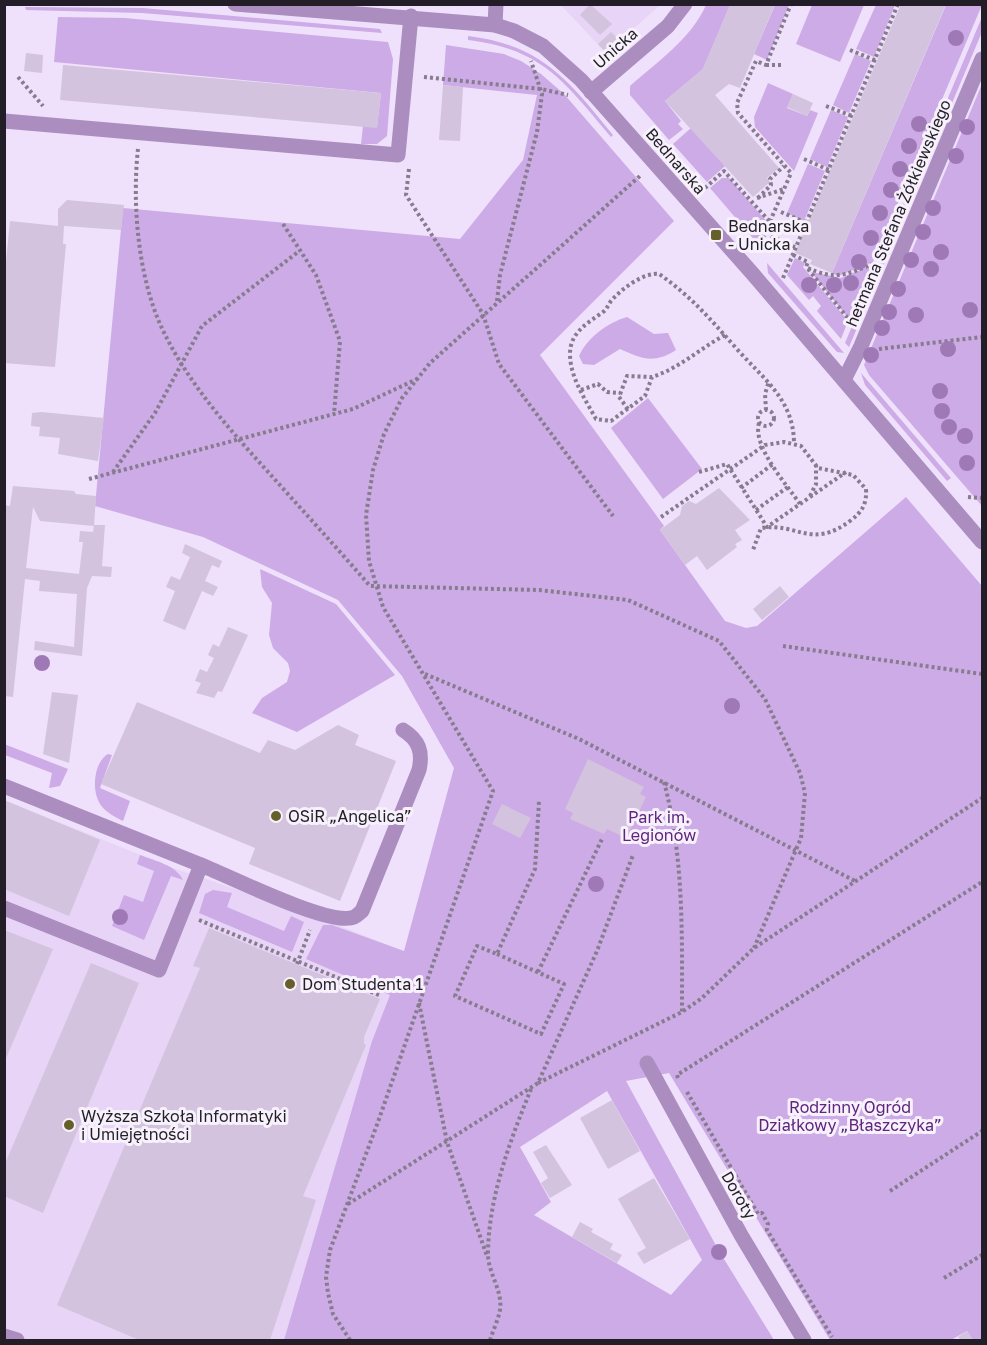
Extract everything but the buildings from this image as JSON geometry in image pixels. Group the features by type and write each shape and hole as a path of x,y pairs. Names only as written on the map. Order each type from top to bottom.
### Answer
{"street":[{"name":"Bednarska","path":"235,4 411,16 495,25 524,35 543,46 591,92 844,380 982,542"},
{"path":"495,25 496,4"},
{"name":"Unicka","path":"591,92 668,26 685,4"},
{"path":"4,121 398,155 411,16"},
{"name":"hetmana Stefana Żółkiewskiego","path":"844,380 861,346 982,59"},
{"path":"4,786 317,912 349,919 362,911 419,770 421,758 419,746 413,736 403,730"},
{"path":"4,908 159,970 201,865"},
{"name":"Doroty","path":"647,1063 717,1194 804,1341"},
{"path":"4,1336 17,1341"}],"path":[{"path":"766,65 791,4"},
{"path":"783,278 898,4"},
{"path":"850,50 875,60"},
{"path":"497,301 500,274 537,132 541,89 531,61"},
{"path":"758,249 791,172 738,112 737,103 756,61 766,65 782,65"},
{"path":"405,75 541,89 572,96"},
{"path":"18,77 62,126"},
{"path":"826,106 852,116"},
{"path":"140,133 134,186 145,268 152,301 161,325 183,364 239,440 370,586 539,590 628,600 719,641 765,699 800,773 805,793 801,838 754,948"},
{"path":"804,159 829,170"},
{"path":"410,165 406,195 483,314 499,364 613,516"},
{"path":"758,198 771,185 770,179 784,166"},
{"path":"705,188 724,171 770,222"},
{"path":"350,1341 333,1314 326,1277 330,1250 348,1205 493,791 382,607 369,561 366,515 373,470 384,434 402,398 430,363 640,176"},
{"path":"751,201 784,188"},
{"path":"781,212 806,223"},
{"path":"283,224 298,252 315,275 339,341 333,414"},
{"path":"771,236 795,248"},
{"path":"113,472 155,413 202,326 298,252"},
{"path":"793,255 808,261 806,267"},
{"path":"806,267 840,277 876,262"},
{"path":"806,267 851,322"},
{"path":"652,377 645,396 611,421 600,421 596,418 573,373 570,351 578,331 604,312 612,300 628,286 648,275 659,274 692,298 750,364 769,381 791,415 794,444"},
{"path":"628,409 619,397 627,376 652,377 681,365 705,345 725,335"},
{"path":"861,346 875,350 982,337"},
{"path":"89,478 354,409 417,378"},
{"path":"766,410 765,394 769,381"},
{"path":"581,390 598,384 607,392 620,393"},
{"path":"759,423 767,427 774,421 773,413 766,410"},
{"path":"766,410 758,416 757,432 762,448 800,504"},
{"path":"661,517 732,470 762,448 775,442 794,444 808,451 819,468 846,472 862,483 866,489 867,498 863,508 846,524 832,532 814,536 767,527 741,488 732,470 727,464 699,471"},
{"path":"741,488 773,465"},
{"path":"808,499 816,484 816,465"},
{"path":"753,550 758,531 846,472"},
{"path":"756,510 788,487"},
{"path":"972,498 982,498"},
{"path":"783,646 982,674"},
{"path":"424,674 579,739 855,881"},
{"path":"664,781 672,814 681,897 682,1012"},
{"path":"348,1205 538,1083 586,1062 682,1012 702,998 754,948 982,798"},
{"path":"497,954 535,869 539,801"},
{"path":"538,972 602,839"},
{"path":"538,1083 597,951 633,855"},
{"path":"832,1337 767,1230 768,1224 762,1213 758,1214 677,1075 982,882"},
{"path":"297,962 317,912"},
{"path":"182,913 381,996"},
{"path":"477,946 497,954 564,984 541,1034 455,996 477,946"},
{"path":"418,1001 447,1142 488,1256 499,1296 500,1309 490,1341"},
{"path":"488,1256 489,1227 508,1146 531,1088"},
{"path":"890,1191 982,1131"},
{"path":"945,1278 982,1255"}],"shaded area":[{"path":"561,5 660,5 606,53"},
{"path":"4,800 173,868 307,913 403,951 390,995 372,1041 284,1340 5,1340"}],"green space":[{"path":"706,5 730,5 703,69 665,101 681,121 678,124 683,129 669,140 630,95 630,86 692,29"},
{"path":"775,5 789,5 767,60 754,54"},
{"path":"812,5 864,5 840,62 796,44"},
{"path":"876,5 895,5 874,57 856,49"},
{"path":"946,5 982,5 873,262 838,276 832,273"},
{"path":"25,7 143,8 380,29 382,33 142,13 26,10"},
{"path":"58,17 125,18 388,42 393,59 387,136 377,144 361,144 363,126 377,127 381,93 54,62"},
{"path":"982,17 982,32 849,347 845,343"},
{"path":"468,36 494,41 535,57 567,82 613,135 611,137 565,85 534,60 516,51 468,40"},
{"name":"Park im. Legionów","path":"446,45 504,54 521,61 541,74 564,94 674,221 540,355 664,526 660,530 725,621 746,628 757,626 906,497 982,586 982,1340 973,1340 967,1331 951,1340 830,1340 669,1073 626,1081 719,1251 774,1340 284,1340 372,1041 390,995 306,959 323,925 332,925 404,951 454,768 402,676 338,600 203,537 95,506 123,208 460,239 523,160 537,95 443,85","holes":["607,1091 702,1260 671,1295 534,1215 551,1202 520,1147"]},
{"path":"855,54 871,61 849,113 833,105"},
{"path":"768,83 793,94 787,108 807,116 810,110 818,113 794,171 755,127 754,117"},
{"path":"982,84 982,506 869,375 864,365"},
{"path":"831,110 848,117 827,167 810,159"},
{"path":"691,128 725,166 707,182 673,144"},
{"path":"808,164 825,171 804,221 787,213"},
{"path":"722,178 729,178 768,223 758,244 710,188"},
{"path":"795,258 805,263 803,267 848,321 841,339 817,311 821,306 813,296 809,300 787,275"},
{"path":"767,263 844,353 837,352 768,273"},
{"path":"872,265 849,319 811,272 841,278"},
{"path":"627,317 654,334 668,333 676,350 661,357 648,359 620,349 594,365 583,364 579,356 587,343 605,327"},
{"path":"861,373 951,478 947,481 865,385"},
{"path":"648,398 702,469 663,499 611,428"},
{"path":"260,569 336,604 395,675 297,732 252,713 262,698 287,682 290,671 288,663 273,648 269,635 272,603 262,587"},
{"path":"4,744 68,769 60,786 49,788 52,773 5,755"},
{"path":"108,754 112,755 100,788 130,801 123,821 102,807 95,791 97,770 103,758"},
{"path":"140,855 170,867 183,880 171,876 144,940 112,926 124,895 143,902 154,871 137,864"},
{"path":"213,890 232,893 227,907 284,931 291,916 304,922 292,952 199,913 205,894"}],"place":[{"name":"Bednarska - Unicka","path":"716,235"},
{"name":"OSiR „Angelica”","path":"276,816"},
{"name":"Dom Studenta 1","path":"290,984"},
{"name":"Wyższa Szkoła Informatyki i Umiejętności","path":"69,1125"}],"park label":[{"name":"Rodzinny Ogród Działkowy „Błaszczyka”","path":"850,1116"}]}
